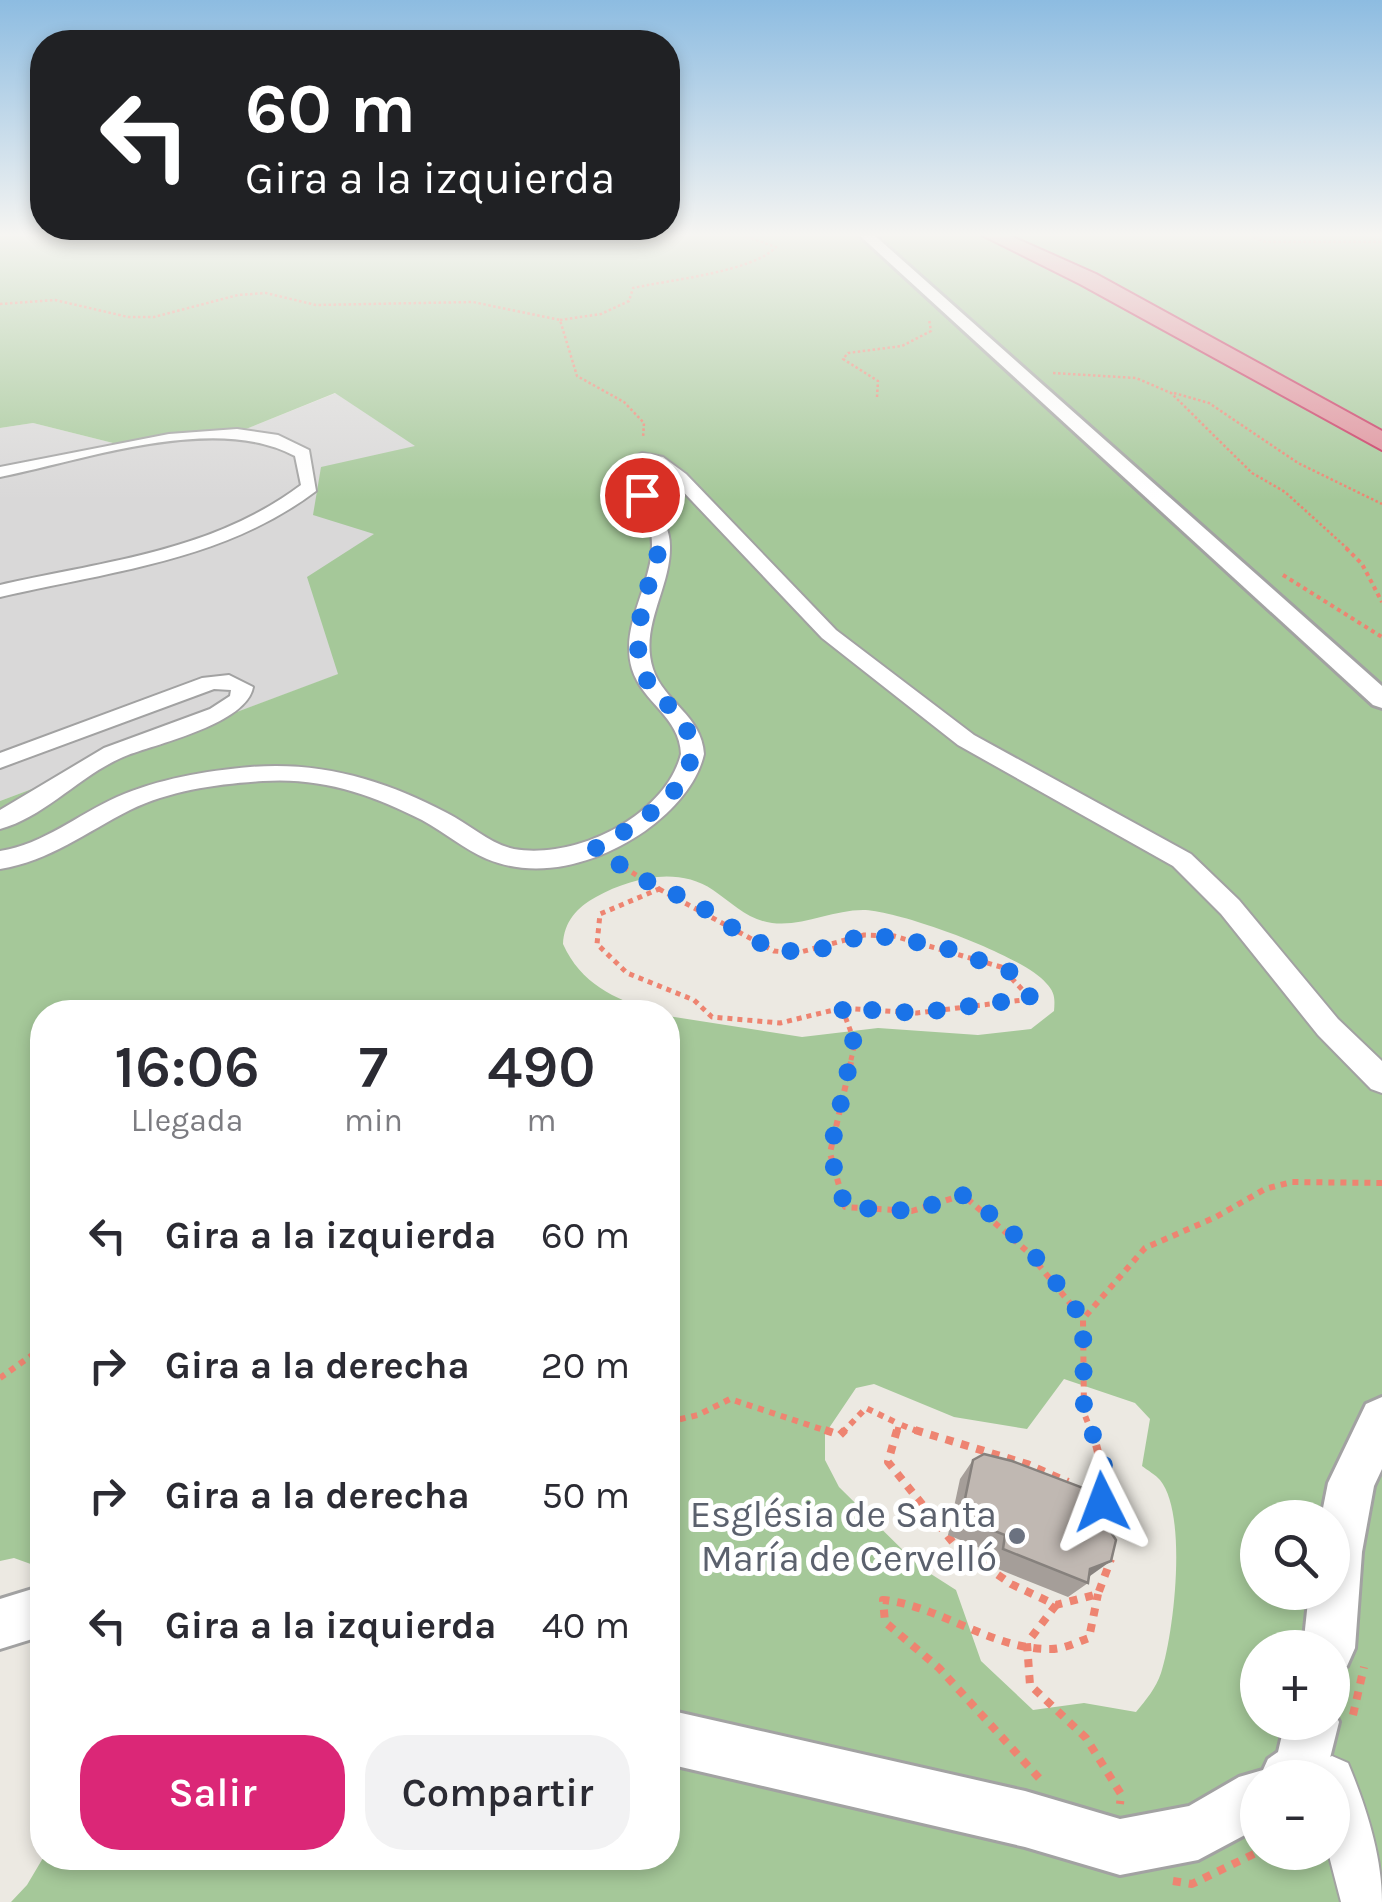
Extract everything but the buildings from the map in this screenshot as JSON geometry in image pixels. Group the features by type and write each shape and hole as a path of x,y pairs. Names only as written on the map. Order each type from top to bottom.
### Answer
{"highway":[{"path":"1168,323 1382,442"},
{"path":"1194,323 1382,424"}],"street":[{"path":"963,323 1382,700"},
{"path":"0,472 191,437 230,434 273,438 304,453 310,487 262,522 214,541 0,591"},
{"path":"0,860 33,852 148,794 284,772 341,779 403,802 508,857 532,859 594,849 654,812 690,765 693,748 681,720 643,671 640,652 641,618 662,536 657,518 631,478 632,466 642,458 652,459 680,478 829,634 966,740 1182,860 1230,907 1328,1028 1382,1080"},
{"path":"0,760 210,682 229,680 242,687 240,699 218,714 112,753 0,820"},
{"path":"1331,1630 1338,1552 1352,1483 1382,1420"},
{"path":"0,1624 30,1615"},
{"path":"680,1740 1025,1820 1120,1847 1198,1832 1240,1807"},
{"path":"1350,1844 1366,1902"}],"path":[{"path":"561,323 576,376 624,402 644,423 644,440 652,459"},
{"path":"877,396 878,381 843,358 848,353 912,344 931,331 929,323"},
{"path":"1048,372 1136,378 1171,393 1210,403 1298,463 1382,504"},
{"path":"1171,393 1252,473 1285,492 1327,528 1370,578 1382,602"},
{"path":"1274,569 1382,637"},
{"path":"1370,578 1382,586"},
{"path":"594,849 660,889 692,900 777,952 826,948 867,934 940,946 1011,972 1031,998 917,1013 842,1008 780,1023 712,1017 694,1000 626,973 598,944 600,914 660,889"},
{"path":"842,1008 854,1043 830,1153 845,1207 912,1211 964,1195 1018,1238 1083,1319 1084,1412 1104,1463 1102,1502 1114,1549 1098,1594 1089,1638 1052,1650 982,1634 906,1600 884,1600 886,1622 939,1668 1049,1790"},
{"path":"1083,1319 1144,1248 1216,1217 1265,1189 1292,1182 1382,1183"},
{"path":"0,1378 30,1357"},
{"path":"680,1419 730,1399 840,1434 866,1408 973,1450 1041,1468 1072,1484"},
{"path":"899,1424 888,1462 955,1545 1011,1584 1056,1605"},
{"path":"1087,1493 1102,1502"},
{"path":"1098,1594 1056,1605 1027,1644 1030,1685 1086,1738 1120,1794 1120,1847"}],"shaded area":[{"path":"336,393 417,446 375,533 339,674 0,801 0,428 33,423 125,446 218,430 241,431"}],"green space":[{"path":"0,323 1382,323 1382,1902 11,1902 36,1870 680,1870 680,1018 802,1037 878,1028 978,1035 1031,1029 1054,1011 1051,989 1033,972 988,948 930,926 863,910 795,923 772,923 748,915 699,883 669,877 639,880 596,897 583,905 566,929 563,944 579,970 623,1000 30,1000 30,1564 14,1558 0,1561 0,801 338,674 307,577 374,534 313,515 321,467 415,446 335,393 241,431 217,430 125,446 33,423 0,428","holes":["1064,1379 1135,1403 1150,1419 1142,1466 1160,1480 1169,1496 1174,1519 1174,1603 1161,1673 1136,1712 1084,1703 1033,1710 981,1661 956,1590 920,1567 839,1487 825,1460 825,1434 856,1388 874,1384 954,1417 1027,1429"]}],"place":[{"name":"Església de Santa María de Cervelló","path":"1017,1536"}],"route":[{"path":"642,495 657,518 662,536 641,618 643,671 657,694 681,720 693,748 690,765 654,812 594,849 660,889 692,900 777,952 826,948 867,934 940,946 1011,972 1031,998 917,1013 842,1008 854,1043 830,1153 845,1207 912,1211 964,1195 1005,1225 1043,1265 1083,1319 1084,1412 1104,1463 1102,1502"}]}
